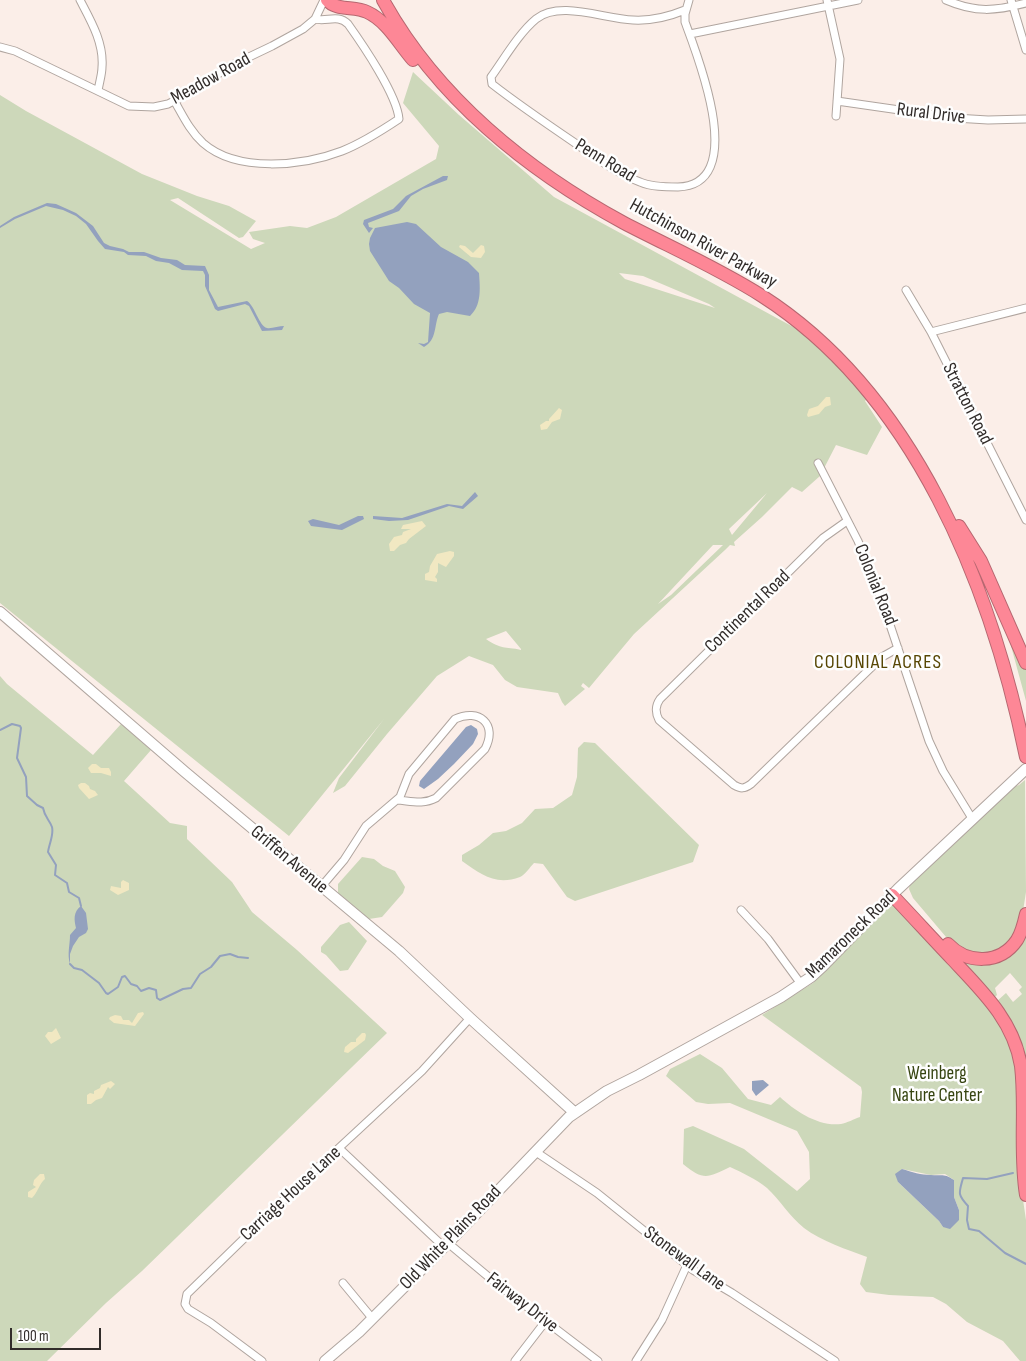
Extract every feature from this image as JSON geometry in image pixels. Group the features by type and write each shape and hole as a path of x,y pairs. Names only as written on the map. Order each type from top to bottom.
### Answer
{"highway":[{"path":"325,0 335,6 361,10 377,19 442,91 481,126 530,163"},
{"name":"Hutchinson River Parkway","path":"383,0 411,44 439,79 476,117 530,163 613,216 732,278 763,297 816,337 863,385 890,421 920,468 966,558 1003,664 1026,757"},
{"name":"Hutchinson River Parkway","path":"392,0 418,40 445,75 494,123 527,151 564,178 602,201 751,280 788,304 823,333 856,365 897,418 922,456 959,526 977,566 998,622 1026,722"},
{"path":"959,526 981,561 1026,663"},
{"path":"895,892 952,949 969,958 993,958 1006,951 1020,935 1026,914"},
{"path":"895,892 996,1007 1012,1034 1022,1072 1022,1148 1026,1195"}],"street":[{"path":"80,0 98,37 102,66 98,91"},
{"path":"175,102 196,136 204,144 220,155 250,162 277,164 326,156 355,146 399,119 396,106 386,84 348,24 342,19 316,19 325,0"},
{"path":"564,0 565,10 634,20 660,18 686,10 689,0"},
{"path":"690,34 827,3 858,0"},
{"path":"946,0 976,10 1004,9 1012,3 1026,3"},
{"path":"827,3 840,58 836,116"},
{"path":"1012,3 1026,50"},
{"name":"Penn Road","path":"565,10 554,10 536,19 491,77 492,84 617,172 642,183 667,187 687,186 695,184 702,179 712,162 715,138 709,94 685,22 686,10"},
{"name":"Meadow Road","path":"0,48 15,51 129,106 154,107 175,102 228,67 294,34 316,19"},
{"name":"Rural Drive","path":"837,101 955,118 988,120 1026,119"},
{"name":"Stratton Road","path":"906,290 931,332 1026,520"},
{"path":"931,332 1026,308"},
{"name":"Colonial Road","path":"818,462 848,521 880,595 928,741 943,771 973,820"},
{"name":"Continental Road","path":"848,521 823,538 660,699 656,709 657,716 739,788 745,788 770,766 882,656 898,648"},
{"name":"Griffen Avenue","path":"0,612 185,772 399,951 575,1113"},
{"path":"321,887 344,860 366,826 400,797 409,774 456,719 472,714 486,722 490,740 485,749 436,798 422,803 397,800"},
{"name":"Mamaroneck Road","path":"575,1113 608,1091 752,1013 801,984 823,966 895,892 1026,769"},
{"path":"741,910 768,939 801,984"},
{"name":"Carriage House Lane","path":"262,1361 188,1309 185,1304 186,1294 422,1071 470,1018"},
{"name":"Old White Plains Road","path":"325,1361 372,1318 575,1113"},
{"name":"Fairway Drive","path":"339,1148 444,1244 598,1361"},
{"name":"Stonewall Lane","path":"536,1152 597,1193 687,1265 835,1361"},
{"path":"636,1361 662,1320 687,1265"},
{"path":"343,1283 372,1318"},
{"path":"515,1361 545,1322"}],"green space":[{"path":"413,72 459,115 554,197 797,329 869,397 865,401 882,427 867,455 836,445 820,476 802,492 792,487 734,542 735,546 730,545 634,634 589,688 583,683 581,686 585,689 565,706 558,693 517,687 505,680 493,665 469,656 437,676 345,786 333,793 339,778 384,719 289,836 0,603 0,95 142,174 197,196 229,206 256,221 243,237 239,238 178,198 170,200 251,249 265,243 253,239 249,232 290,226 307,228 336,217 436,159 439,146 403,103","holes":["619,273 643,276 715,308 625,279","767,493 732,535 729,529","713,545 723,545 671,595 658,604","506,631 521,650 500,646 486,639"]},
{"path":"1011,634 1026,670 1026,701 1008,635"},
{"path":"0,676 7,684 93,755 121,724 151,750 124,781 170,823 187,826 187,839 232,882 252,912 297,950 387,1033 47,1361 0,1361"},
{"path":"584,742 595,743 699,845 693,862 575,901 567,897 543,864 534,863 522,876 503,880 489,877 462,861 462,855 479,845 493,833 506,831 522,823 535,809 553,808 572,795 577,777 578,748"},
{"path":"1025,780 1026,892 1023,911 1012,942 998,953 982,956 952,944 913,898 909,889 910,883 1013,787"},
{"path":"362,857 374,859 383,866 395,871 405,887 403,893 382,917 369,919 338,893 338,884"},
{"name":"Weinberg Nature Center","path":"888,904 894,904 999,1018 1016,1058 1022,1193 1026,1220 1026,1361 1020,1361 1003,1341 967,1322 946,1304 933,1297 866,1292 860,1284 867,1257 811,1233 794,1219 767,1188 754,1179 730,1167 716,1174 701,1175 683,1164 684,1129 693,1126 744,1149 797,1191 810,1179 809,1152 797,1131 730,1103 708,1104 696,1102 666,1076 670,1069 700,1054 722,1068 748,1099 771,1105 780,1097 808,1117 824,1123 841,1124 860,1117 861,1087 762,1015 813,983","holes":["902,1169 931,1175 945,1174 954,1180 954,1197 959,1210 943,1227 898,1182"]},
{"path":"349,922 367,941 348,970 340,971 321,952 321,947 340,925"},
{"path":"1026,927 1026,1088 996,1002 1006,993 1013,1002 1022,994 1019,990 1022,987 1010,973 995,988 997,995 993,999 958,958 993,961"}],"sand":[{"path":"460,245 465,246 473,253 481,245 484,246 485,252 481,258 471,257 459,247"},
{"path":"826,397 830,397 831,405 825,407 819,414 808,417 809,409 818,406"},
{"path":"559,408 562,410 560,419 552,422 547,429 541,430 540,425 549,421"},
{"path":"422,521 426,526 406,543 400,545 394,551 390,551 389,544 394,537 402,535 403,532 411,529 401,529 403,525"},
{"path":"454,552 454,556 446,567 438,563 438,572 435,577 437,582 425,580 425,574 429,572 430,566 437,554"},
{"path":"92,764 96,764 101,768 109,768 111,776 91,773 88,768"},
{"path":"85,783 98,795 89,799 79,788 78,785"},
{"path":"123,880 129,883 129,890 118,895 110,890 111,886 121,888"},
{"path":"143,1012 144,1014 135,1026 114,1023 109,1019 115,1015 121,1016 123,1020 129,1020 132,1023 138,1013"},
{"path":"56,1028 61,1038 51,1044 45,1036"},
{"path":"362,1033 366,1035 365,1040 348,1053 344,1052 345,1047 351,1042 356,1042 356,1039"},
{"path":"111,1081 115,1084 110,1089 108,1087 102,1098 87,1104 87,1095 90,1093 94,1094 94,1091 100,1088 101,1085"},
{"path":"40,1174 44,1174 45,1179 32,1198 28,1197 28,1192 36,1187 33,1185 34,1180"}],"water":[{"path":"443,176 448,176 447,180 423,189 411,196 399,211 368,223 369,227 373,228 369,233 363,224 364,220 393,209 406,196"},
{"path":"47,203 56,204 76,213 93,226 104,243 110,246 129,252 144,252 161,258 177,260 185,265 205,266 209,275 209,290 218,307 247,301 264,326 269,328 284,326 282,330 262,331 249,306 245,304 218,311 215,309 205,286 203,271 182,270 169,263 156,261 146,256 128,255 124,252 105,249 86,224 76,216 63,210 46,206 15,219 0,228 0,226 14,217"},
{"path":"407,222 416,224 441,247 468,262 479,273 479,296 474,312 470,316 447,312 439,314 433,336 424,347 418,343 424,344 428,342 430,313 414,304 399,288 389,281 370,251 369,244 375,228"},
{"path":"475,492 478,496 463,509 449,506 408,520 389,521 373,519 373,516 402,518 447,504 462,506"},
{"path":"358,516 363,516 364,519 342,530 311,526 308,521 313,519 339,525"},
{"path":"471,725 477,729 478,734 473,744 438,779 424,789 419,786 420,781 466,727"},
{"path":"81,906 86,913 88,929 73,946 70,954 70,964 69,953 70,935 76,928 75,913"},
{"path":"763,1080 769,1085 756,1096 752,1090 752,1081"},
{"path":"902,1169 916,1173 945,1176 954,1180 954,1197 959,1210 959,1220 950,1229 943,1227 898,1182 895,1174"}],"waterway":[{"path":"0,730 12,724 21,728 17,758 26,777 27,796 43,808 52,827 48,852 56,865 55,875 67,883 69,892 79,898 81,906"},
{"path":"70,964 74,968 82,970 99,983 108,994 118,987 122,977 125,976 131,984 137,986 141,991 149,988 156,990 157,998 160,1000 183,989 191,988 200,974 211,967 220,956 230,954 248,958"},
{"path":"1013,1173 987,1179 963,1178 960,1193 968,1206 967,1220 969,1229 979,1231 1005,1253 1026,1264"}],"district":[{"name":"COLONIAL ACRES","path":"878,663"}]}
